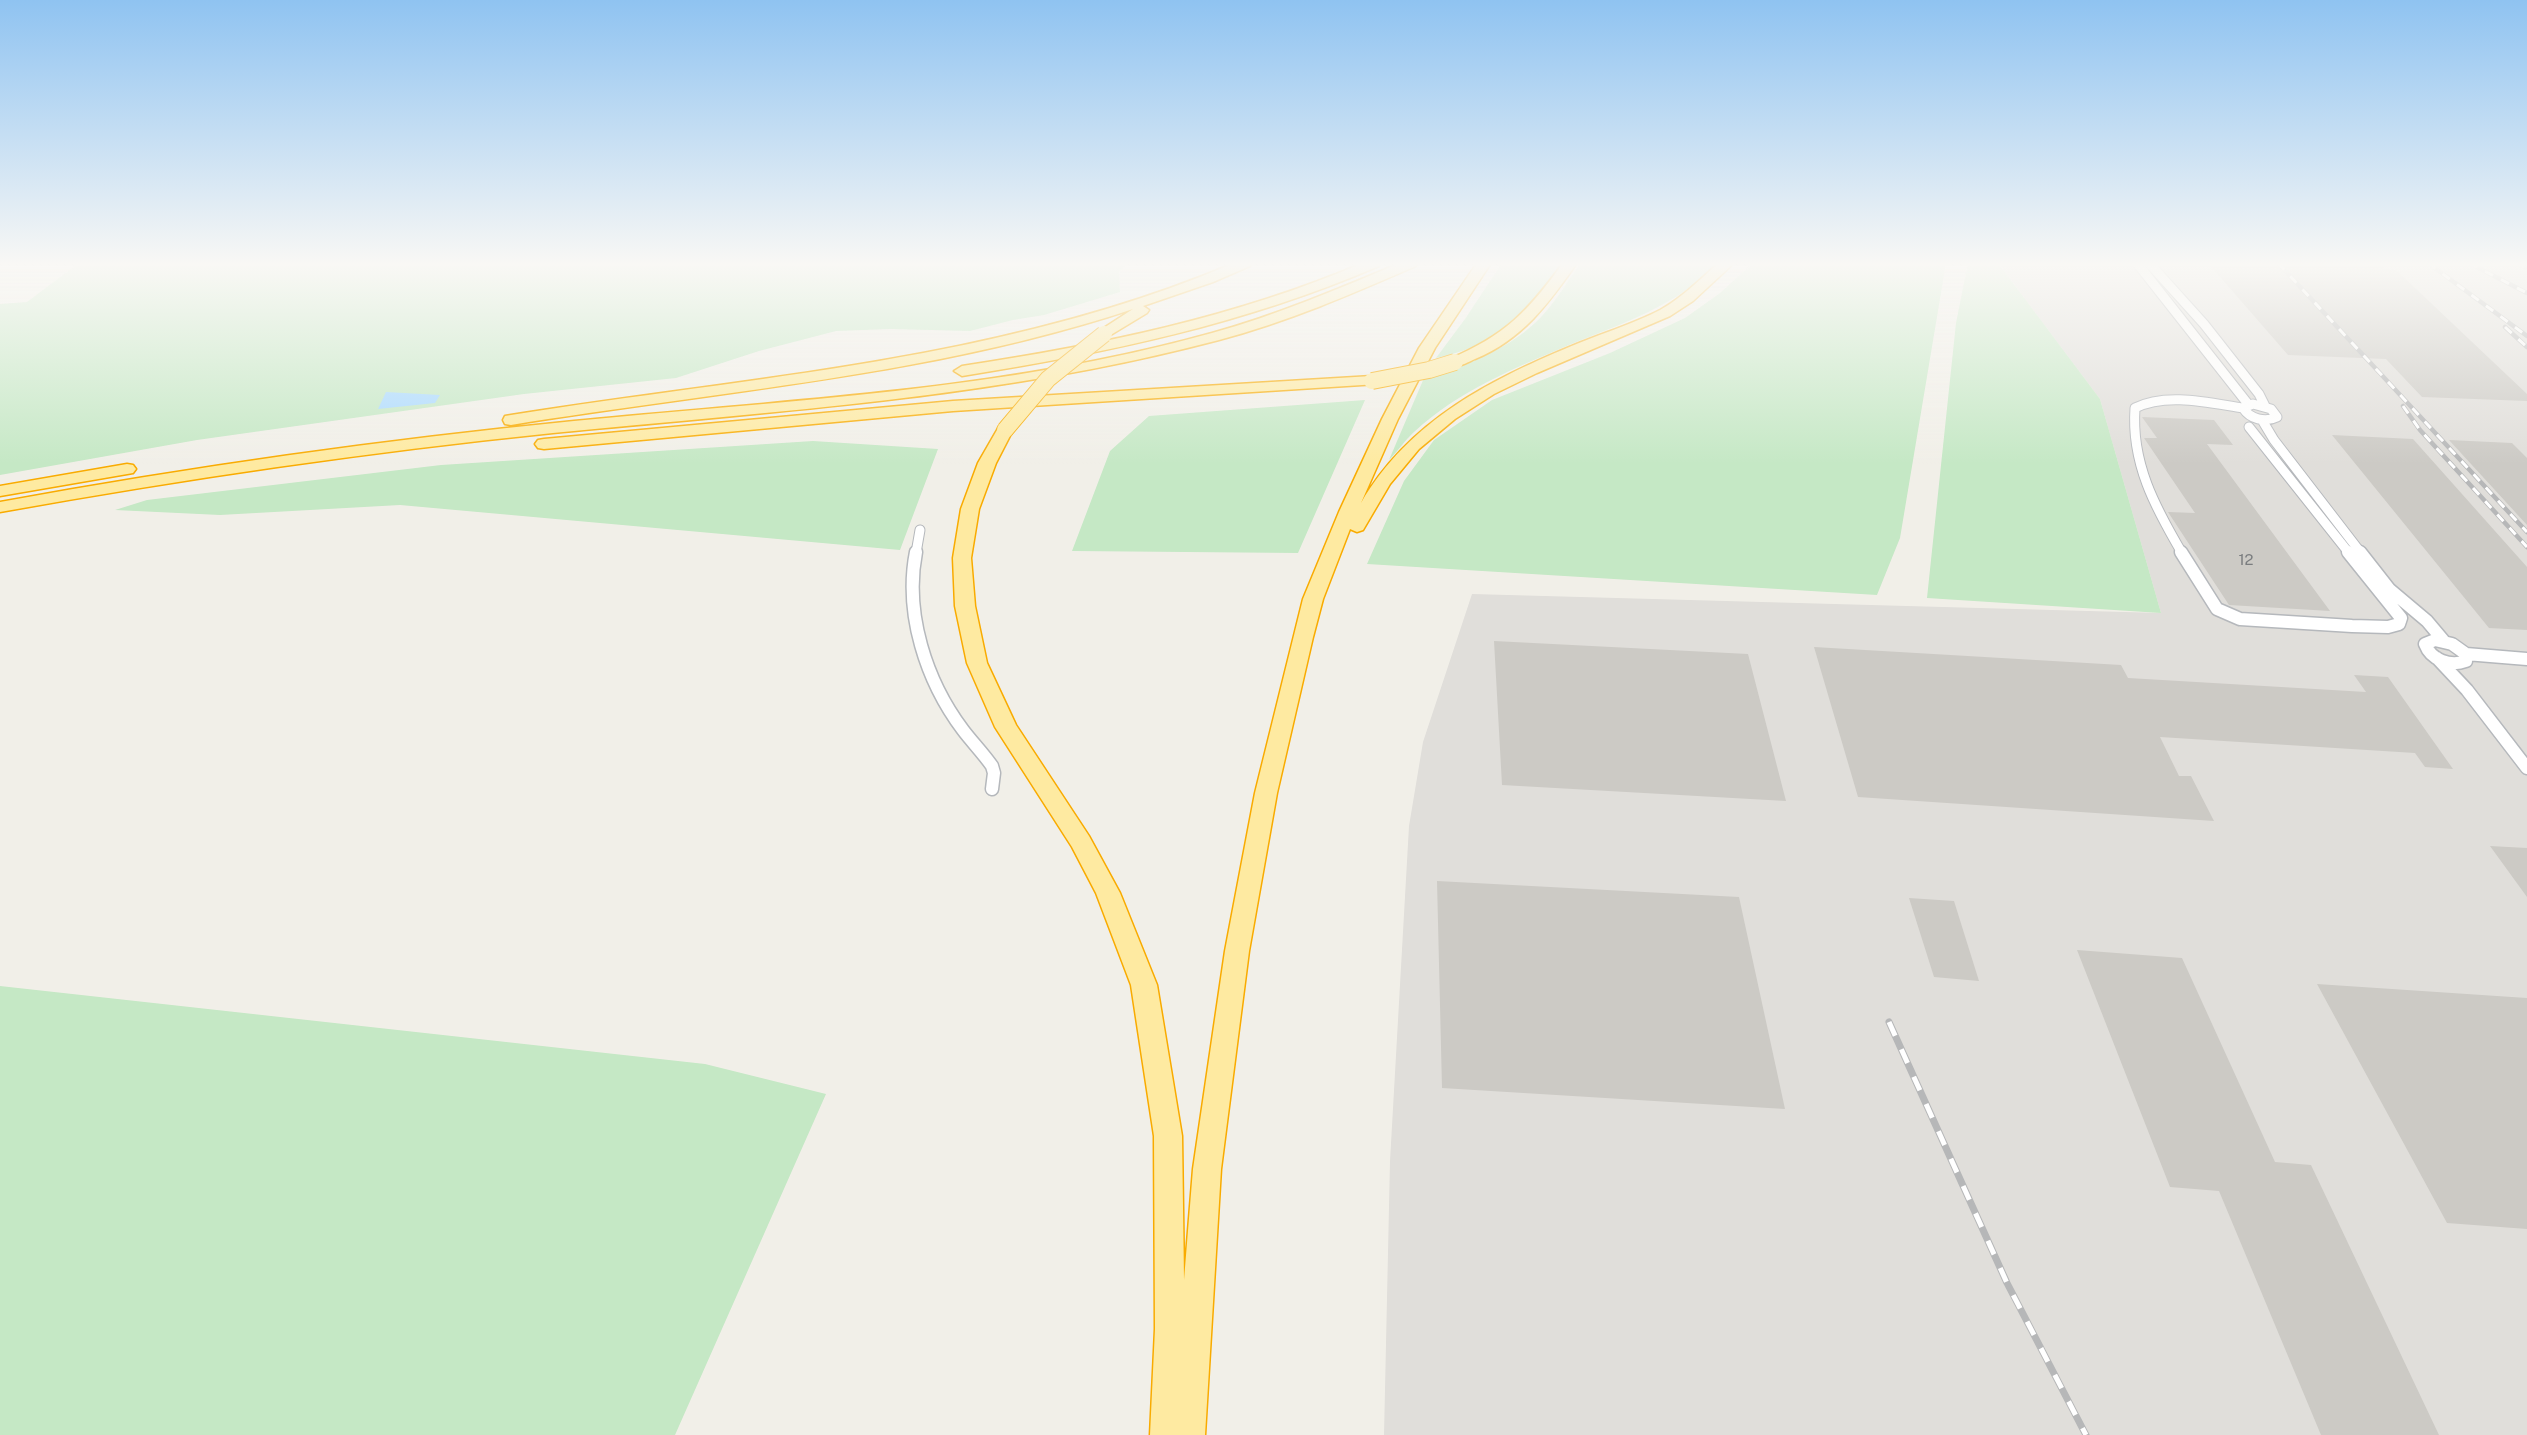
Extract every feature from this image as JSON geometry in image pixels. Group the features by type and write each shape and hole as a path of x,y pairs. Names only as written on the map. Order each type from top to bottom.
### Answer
{"highway":[{"path":"503,421 587,406 822,374 950,353 1048,330"},
{"path":"1111,330 1048,379 1005,430 987,463 970,509 962,558 965,606 977,663 1006,726 1081,842 1108,893 1144,985 1168,1136 1170,1330 1166,1435"},
{"path":"0,491 261,449 503,421 876,383 1068,354 1177,330"},
{"path":"0,507 174,476 289,459 581,425 886,396 1077,368 1191,342 1234,330"},
{"path":"1189,1435 1207,1169 1237,951 1266,793 1313,599 1348,512 1415,369 1440,330"},
{"path":"289,459 382,457 953,406 1372,381 1429,370 1455,362 1488,348 1514,330"},
{"path":"1313,599 1346,549 1366,505 1388,472 1416,441 1438,422 1476,397 1511,378 1625,330"}],"street":[{"path":"2192,330 2246,406 2245,412 2274,440 2389,589 2427,621 2443,640 2461,649 2464,659 2467,690"},
{"path":"2209,330 2259,394 2265,406"},
{"path":"2185,403 2254,421 2272,420 2278,417 2275,411 2265,406 2185,403 2140,404 2135,408 2132,423 2138,460 2162,518 2217,609 2240,619 2352,626 2388,626 2399,624 2400,618 2254,421"},
{"path":"920,530 912,573 912,593 918,635 930,671 944,699 963,729 992,766 994,773 992,789"},
{"path":"2443,640 2435,640 2425,644 2430,654 2446,662 2464,659 2527,659"},
{"path":"2437,658 2467,690 2527,768"}],"shaded area":[{"path":"2048,330 2527,330 2527,1435 1384,1435 1390,1161 1409,826 1423,742 1472,594 2161,613 2100,399"}],"green space":[{"path":"0,330 864,330 836,331 759,351 676,378 524,394 197,440 0,475"},
{"path":"929,330 974,330 970,331"},
{"path":"1457,330 1505,330 1475,346 1436,358"},
{"path":"1527,330 1606,330 1528,363 1488,382 1449,404 1411,435 1389,460 1424,378 1472,361"},
{"path":"1659,330 1935,330 1900,538 1877,595 1367,564 1404,481 1434,440 1492,400 1610,353"},
{"path":"1955,330 2048,330 2100,399 2161,613 1927,598"},
{"path":"1365,400 1298,553 1072,551 1110,451 1149,416"},
{"path":"813,441 938,449 900,550 400,505 220,515 115,510 147,500 441,465"},
{"path":"0,986 705,1064 826,1094 675,1435 0,1435"}],"water":[{"path":"386,392 440,395 435,403 378,409"}],"building":[{"path":"2266,330 2459,330 2527,394 2527,401 2422,397 2386,359 2288,355"},
{"path":"2142,417 2214,420 2233,445 2207,444 2330,611 2229,605 2168,512 2195,513 2144,438 2157,438"},
{"path":"2332,435 2413,439 2527,567 2527,630 2489,628"},
{"path":"2449,440 2512,443 2527,458 2527,525"},
{"path":"1494,641 1748,654 1786,801 1502,785"},
{"path":"1814,647 2121,665 2128,678 2366,692 2354,675 2388,677 2453,769 2425,767 2415,753 2160,737 2179,776 2191,776 2214,821 1858,797"},
{"path":"2490,846 2527,848 2527,897"},
{"path":"1437,881 1739,897 1785,1109 1442,1088"},
{"path":"1909,898 1954,901 1979,981 1934,977"},
{"path":"2077,950 2182,958 2275,1162 2311,1165 2439,1435 2321,1435 2219,1191 2170,1187"},
{"path":"2317,984 2527,998 2527,1229 2447,1223"}],"railway":[{"path":"2340,330 2527,532"},
{"path":"2508,330 2527,347"},
{"path":"2519,330 2527,336"},
{"path":"2403,406 2420,430 2527,547"},
{"path":"1889,1022 2007,1283 2086,1435"}]}
